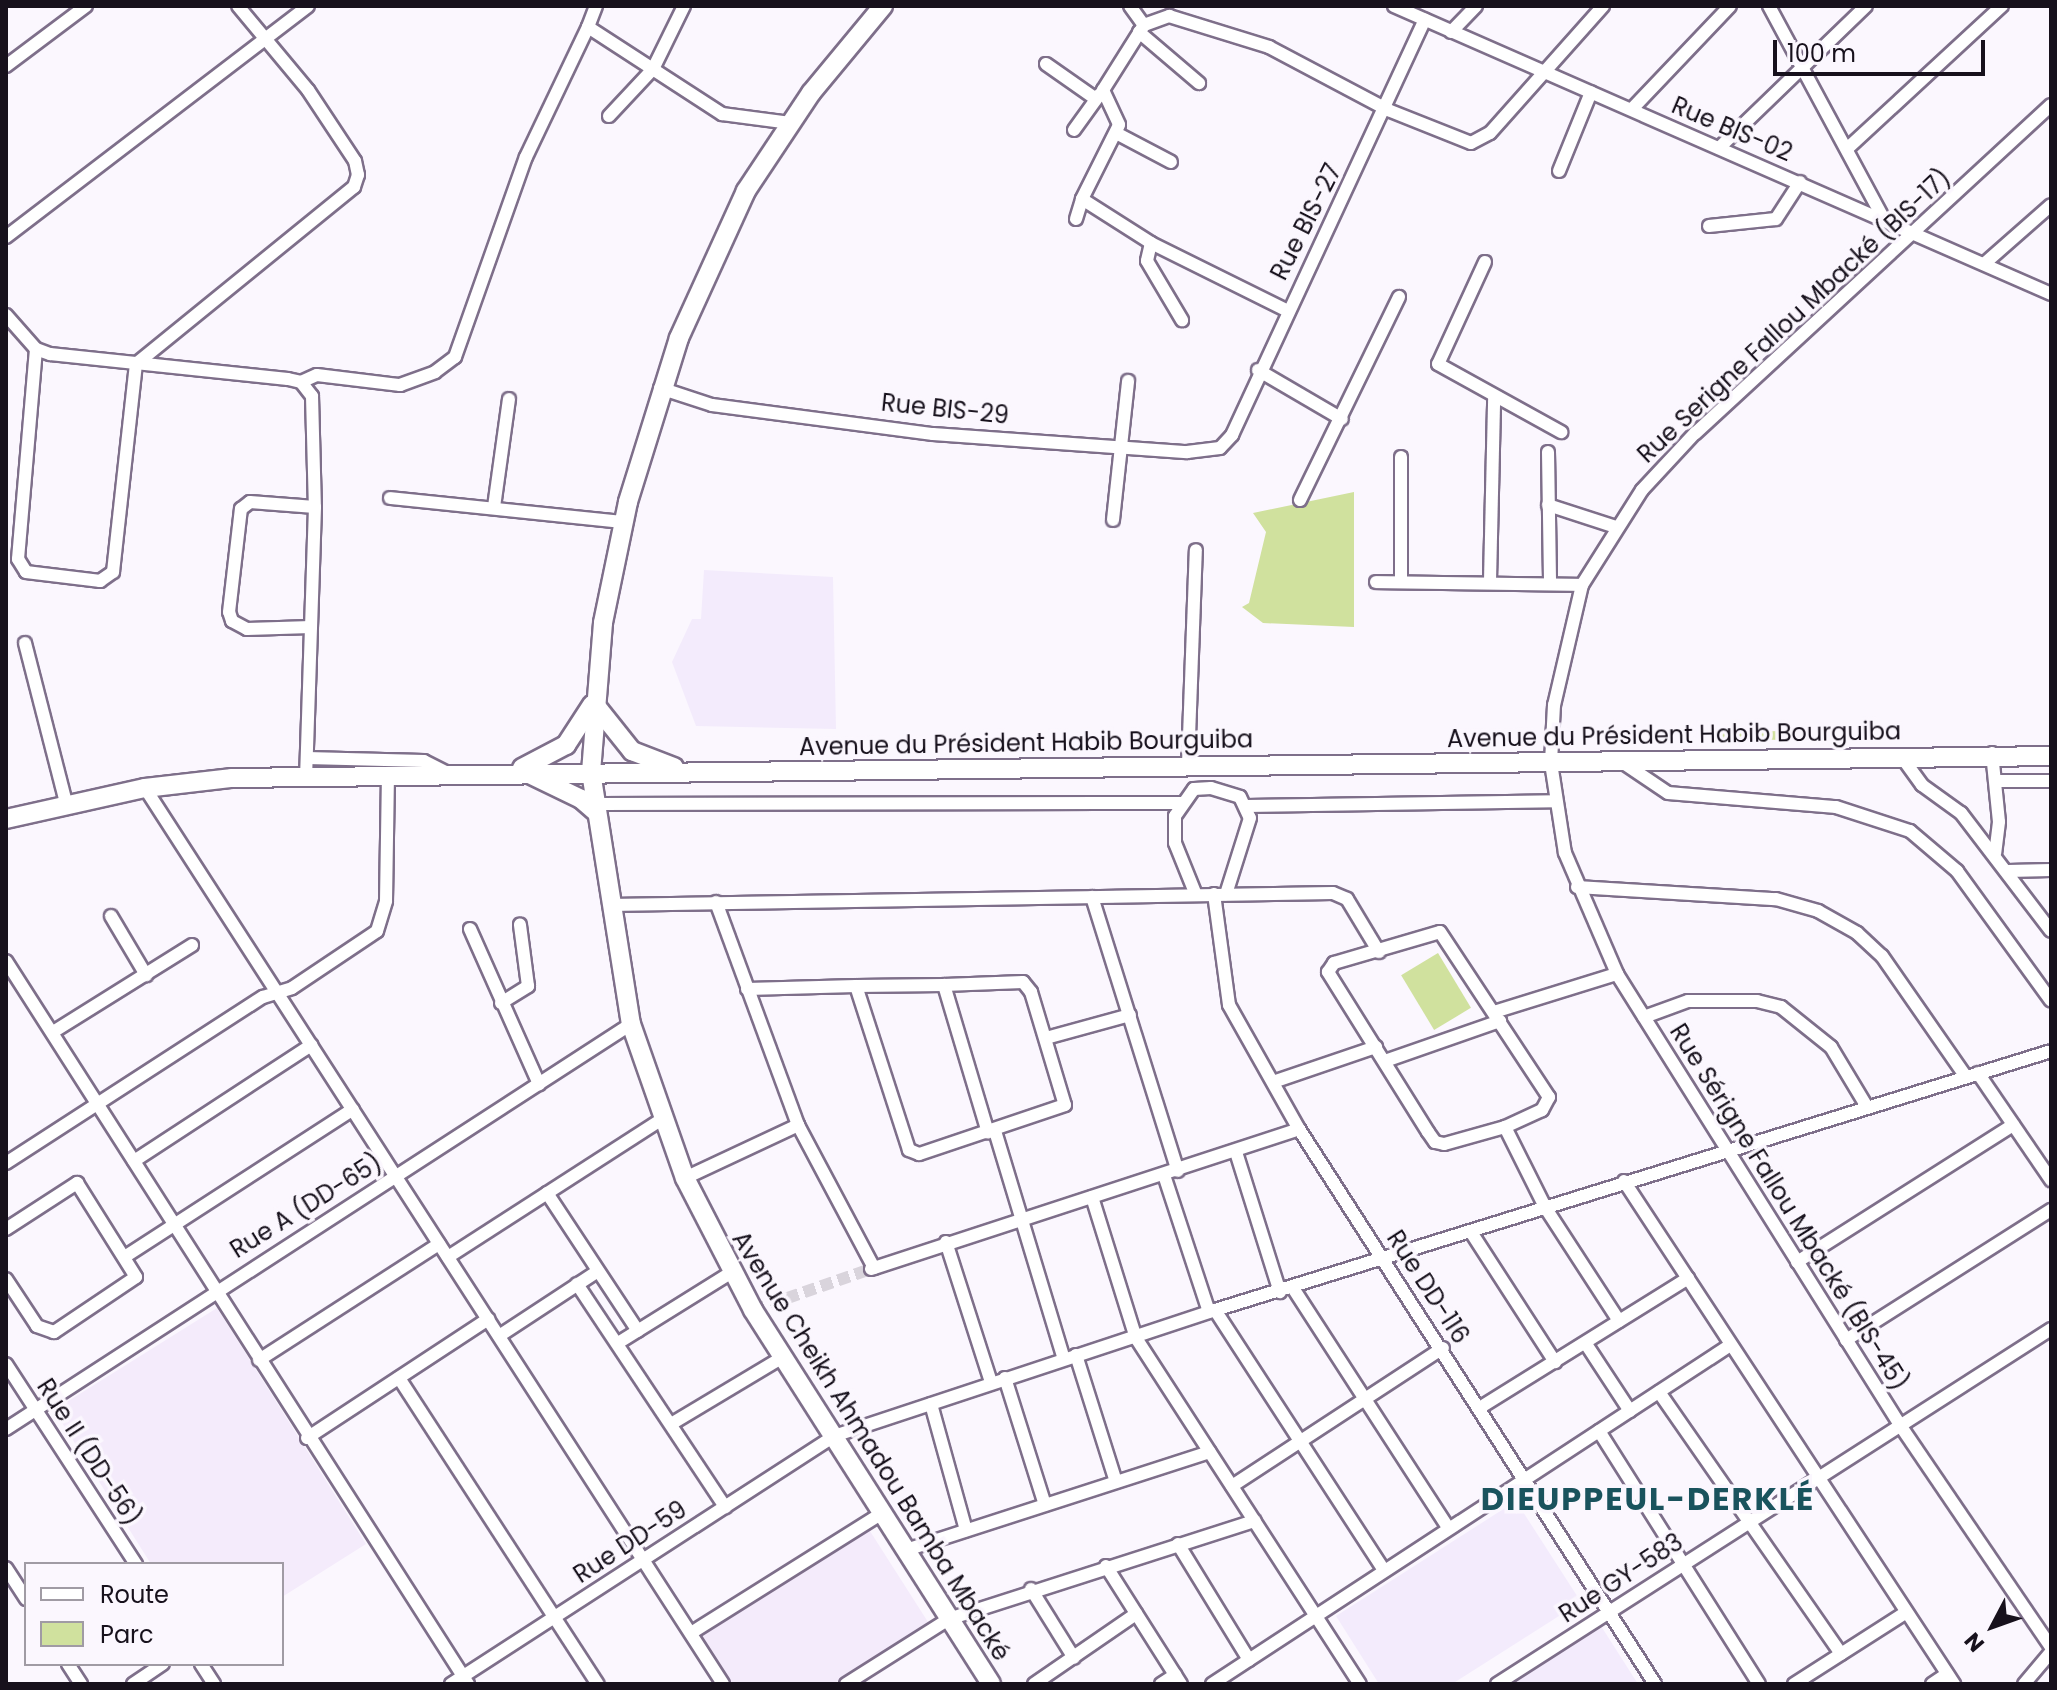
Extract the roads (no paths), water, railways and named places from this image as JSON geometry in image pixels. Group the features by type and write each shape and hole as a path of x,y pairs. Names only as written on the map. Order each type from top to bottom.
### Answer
{"street":[{"path":"6,66 86,6"},
{"path":"36,349 18,559 26,572 100,581 113,572 136,364 354,187 355,161 267,39 238,6"},
{"path":"6,237 308,6"},
{"path":"6,315 36,349 136,364 301,382 317,375 400,385 435,372 455,357 521,168 596,6"},
{"path":"609,116 653,69 684,6"},
{"name":"Avenue Cheikh Ahmadou Bamba Mbacké","path":"883,6 790,123 746,191 660,388 624,522 603,623 591,772 631,1024 685,1178 732,1272 783,1357 991,1684"},
{"path":"1130,6 1141,29 1199,83"},
{"name":"Rue BIS-02","path":"1394,6 2051,294"},
{"path":"1451,32 1476,6"},
{"path":"1074,130 1141,29 1169,16 1269,47 1388,110 1471,143 1490,133 1541,71 1603,6"},
{"path":"1632,109 1730,6"},
{"path":"1769,6 1849,147 1883,218"},
{"path":"1719,148 1866,6"},
{"path":"1849,147 2002,6"},
{"name":"Rue BIS-27","path":"1226,444 1286,310 1388,110 1425,20"},
{"path":"588,27 728,118 790,123"},
{"path":"1046,64 1100,95 1119,122 1082,199 1076,219"},
{"path":"1559,171 1591,92"},
{"name":"Rue Serigne Fallou Mbacké (BIS-17)","path":"1551,763 1554,705 1582,585 1616,527 1666,462 2051,105"},
{"path":"1116,133 1171,162"},
{"path":"1709,226 1776,219 1800,182"},
{"path":"1082,199 1151,243 1286,310"},
{"path":"1984,264 2051,205"},
{"path":"1151,243 1147,261 1182,320"},
{"path":"1485,262 1437,361 1445,372 1561,432"},
{"path":"1300,500 1399,297"},
{"path":"1258,370 1342,419"},
{"path":"1113,520 1128,381"},
{"path":"301,382 315,408 315,507 306,767 424,761 451,775"},
{"name":"Rue BIS-29","path":"660,388 726,407 933,434 1187,452 1226,444"},
{"path":"1490,581 1494,398"},
{"path":"494,507 509,399"},
{"path":"1548,452 1550,582"},
{"path":"1401,457 1401,582"},
{"path":"390,498 624,522"},
{"path":"311,627 247,629 232,621 229,612 241,509 250,502 315,507"},
{"path":"1548,505 1616,527"},
{"path":"1196,550 1196,764 1211,788"},
{"path":"1376,582 1490,581 1582,585"},
{"path":"25,643 67,806"},
{"path":"520,771 566,745 583,725 596,698"},
{"path":"596,698 632,751 688,772"},
{"path":"1992,753 1996,781 1995,853"},
{"name":"Avenue du Président Habib Bourguiba","path":"6,819 145,788 306,767 388,775 451,775 520,771 1551,763 1992,753 2051,756"},
{"path":"1900,755 1922,785 1961,813 1995,853 2051,931"},
{"path":"1622,761 1668,793 1836,807 1910,831 1957,871 2051,1001"},
{"name":"Rue Sérigne Fallou Mbacké (BIS-45)","path":"1551,763 1555,801 1577,887 1617,974 1900,1425 2051,1649"},
{"path":"520,771 596,808 1181,803"},
{"path":"8,1156 99,1105 277,992 292,988 377,931 386,901 388,775"},
{"path":"1996,781 2051,781"},
{"path":"145,788 723,1684"},
{"path":"1196,895 1175,843 1175,816 1181,803 1194,789 1211,788 1231,791 1247,806 1249,833 1220,894"},
{"path":"1247,806 1555,801"},
{"path":"2008,871 2051,870"},
{"path":"1577,887 1776,899 1818,911 1857,933 1882,956 2013,1125 2051,1180"},
{"name":"Rue DD-116","path":"1220,894 1229,1005 1299,1129 1527,1478 1655,1684"},
{"path":"610,905 1341,894 1379,952"},
{"path":"1092,897 1178,1171"},
{"path":"716,902 798,1125 872,1269 946,1242 1178,1171 1299,1129"},
{"path":"111,916 146,975"},
{"path":"501,1003 528,986 520,925"},
{"path":"470,929 539,1084"},
{"path":"1444,934 1497,1017 1549,1097 1542,1110 1505,1127 1435,1142 1328,972 1334,963 1444,934"},
{"path":"53,1032 192,945"},
{"path":"6,961 216,1289 461,1682"},
{"path":"1385,1061 1617,974"},
{"path":"944,985 1021,1218 1116,1482"},
{"path":"747,989 856,986 1028,985 1065,1105 919,1154 909,1150 856,986"},
{"path":"1644,1017 1688,1001 1757,1001 1781,1007 1831,1047 1867,1107"},
{"path":"1046,1038 1130,1015"},
{"name":"Rue A (DD-65)","path":"6,1429 216,1289 631,1024"},
{"path":"134,1161 311,1045"},
{"path":"1273,1082 1376,1047"},
{"name":"Rue DD-59","path":"461,1682 554,1617 834,1436 1212,1311 1385,1260 1624,1181 2051,1051"},
{"path":"126,1256 353,1109"},
{"path":"448,1257 665,1117"},
{"path":"685,1178 798,1125"},
{"path":"1797,1262 2013,1125"},
{"path":"1505,1127 1545,1207 1619,1321"},
{"path":"1236,1152 1280,1292"},
{"path":"1164,1175 1212,1311 1383,1569"},
{"path":"1624,1181 1815,1478 1950,1679 1932,1684"},
{"path":"6,1229 77,1183 136,1270 132,1282 54,1332 37,1326 6,1279"},
{"path":"547,1193 638,1331"},
{"path":"1092,1197 1136,1338 1316,1616 1354,1682"},
{"path":"1846,1340 2051,1210"},
{"path":"1471,1232 1555,1362"},
{"path":"946,1242 991,1382"},
{"path":"259,1360 439,1244"},
{"path":"499,1336 598,1271"},
{"path":"618,1343 732,1272"},
{"path":"1481,1407 1688,1278"},
{"path":"577,1284 725,1507"},
{"path":"1293,1288 1447,1526"},
{"path":"307,1438 488,1319"},
{"name":"Rue GY-583","path":"1497,1684 2051,1329"},
{"path":"1586,1344 1630,1411"},
{"path":"1212,1684 1447,1526 1527,1478 1729,1346"},
{"path":"1232,1486 1443,1348"},
{"path":"671,1424 783,1357"},
{"name":"Rue II (DD-56)","path":"6,1364 135,1562"},
{"path":"399,1378 598,1684"},
{"path":"1005,1378 1045,1505"},
{"path":"1659,1392 1841,1654"},
{"path":"931,1404 966,1530"},
{"path":"1599,1431 1759,1684"},
{"path":"906,1550 1210,1452"},
{"path":"691,1633 882,1513"},
{"path":"846,1684 949,1619 1031,1589 1255,1521"},
{"path":"1178,1544 1249,1660"},
{"path":"1106,1566 1178,1679 1161,1684"},
{"path":"6,1568 24,1596"},
{"path":"1031,1589 1074,1658"},
{"path":"1803,1682 1905,1613"},
{"path":"1034,1684 1136,1614"},
{"path":"2024,1684 2051,1649"},
{"path":"69,1666 81,1684"},
{"path":"133,1684 160,1666"},
{"path":"202,1666 214,1684"}],"tunnel":[{"path":"753,1310 871,1269"}],"district":[{"name":"DIEUPPEUL-DERKLÉ","path":"1648,1499"}]}
